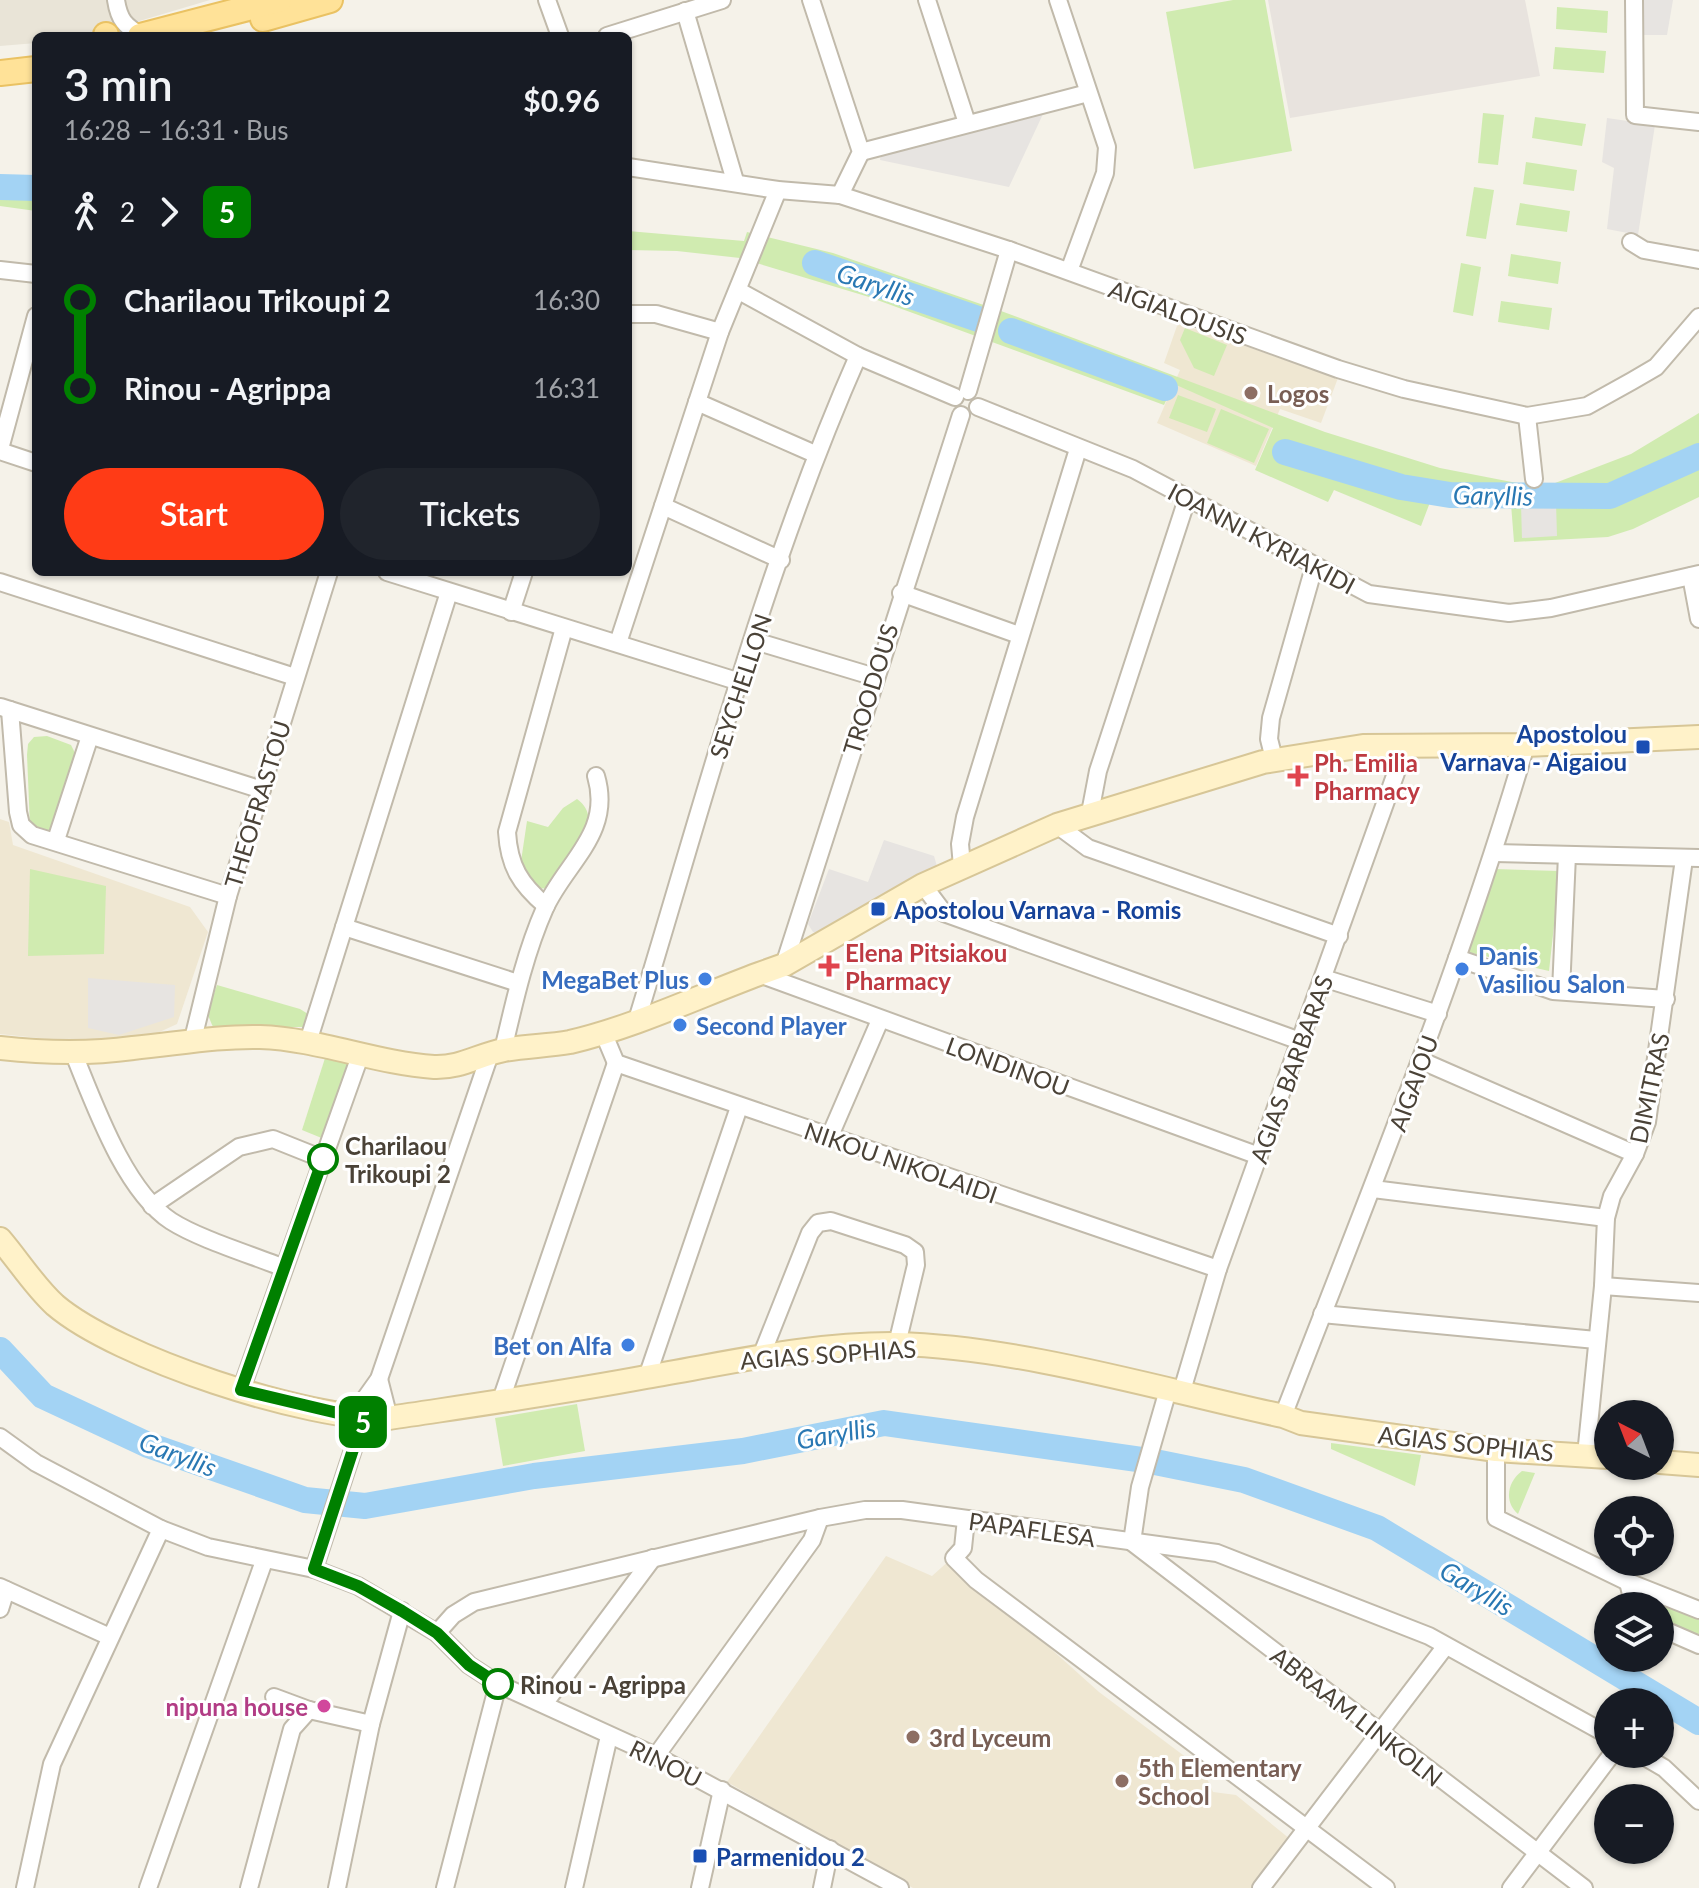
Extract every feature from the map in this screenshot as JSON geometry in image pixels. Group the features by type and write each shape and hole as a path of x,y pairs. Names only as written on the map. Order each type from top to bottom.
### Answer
{"main road":[{"path":"156,32 279,0"},
{"path":"217,32 330,0"},
{"path":"0,60 32,57"},
{"path":"0,73 32,69"},
{"path":"0,1048 73,1052 131,1049 193,1039 260,1037 308,1042 360,1056 433,1067 460,1067 497,1052 569,1042 603,1032 784,965 923,885 1057,825 1274,759 1363,746 1526,745 1699,737"},
{"name":"AGIAS SOPHIAS","path":"0,1239 54,1304 97,1335 241,1390 358,1418 389,1418 647,1377 762,1354 897,1344 995,1355 1283,1416 1301,1423 1496,1450 1594,1456"},
{"path":"1674,1463 1699,1465"}],"street":[{"path":"107,32 116,0"},
{"path":"116,0 119,17 135,32"},
{"path":"547,0 559,32"},
{"path":"619,32 722,0"},
{"path":"811,0 861,152 840,195"},
{"path":"927,0 967,123"},
{"path":"1058,0 1107,147 1105,173 1069,271"},
{"path":"1634,0 1635,115 1699,122"},
{"path":"685,11 735,181"},
{"path":"861,152 1088,93"},
{"name":"AIGIALOUSIS","path":"632,168 778,190 840,195 1009,250 1338,369 1404,389 1527,416 1587,406 1632,381 1656,367 1699,317"},
{"path":"618,643 720,332 778,190"},
{"path":"1631,242 1644,250 1699,260"},
{"path":"739,291 858,356 962,394 976,395 978,407 973,414 961,415 953,405 962,394 981,348 1009,250"},
{"path":"0,270 32,274"},
{"path":"632,314 656,314 720,332"},
{"path":"32,338 0,450 32,462"},
{"name":"SEYCHELLON","path":"637,1020 740,682 815,454 858,356"},
{"path":"697,402 815,454"},
{"name":"IOANNI KYRIAKIDI","path":"978,407 1133,469 1369,594 1509,613 1551,608 1695,575"},
{"name":"TROODOUS","path":"784,965 901,593 961,415"},
{"path":"1527,416 1534,479"},
{"path":"962,866 960,844 965,817 1078,449"},
{"path":"1090,813 1098,771 1187,499"},
{"path":"663,506 781,560"},
{"path":"1274,759 1269,739 1271,718 1314,567"},
{"path":"1695,575 1699,619"},
{"name":"THEOFRASTOU","path":"193,1039 228,896 328,576"},
{"path":"401,576 740,682"},
{"path":"511,612 523,576"},
{"path":"0,582 295,677"},
{"path":"308,1042 449,592"},
{"path":"901,593 1019,635"},
{"path":"546,906 522,885 508,857 507,832 564,628"},
{"path":"755,641 875,677"},
{"path":"228,896 32,835 21,825 5,709 262,790"},
{"path":"56,840 90,736"},
{"name":"AGIAS BARBARAS","path":"1132,1542 1140,1487 1156,1427 1174,1392 1406,745"},
{"name":"AIGAIOU","path":"1283,1416 1422,1061 1495,853 1526,745"},
{"path":"314,1569 349,1464 358,1418 379,1379 497,1052 546,906 569,874 598,820 602,795 596,776"},
{"path":"1057,825 1088,848 1339,936"},
{"path":"1495,853 1692,858"},
{"path":"1561,991 1567,855"},
{"name":"DIMITRAS","path":"1597,1400 1596,1340 1603,1286 1606,1218 1612,1196 1635,1154 1647,1122 1692,858"},
{"path":"923,885 944,913 1300,1041"},
{"path":"344,927 518,983"},
{"path":"1457,958 1561,991 1666,999"},
{"name":"LONDINOU","path":"759,974 1259,1156"},
{"path":"1323,978 1438,1014"},
{"path":"829,1138 880,1020"},
{"path":"501,1400 616,1063 603,1032"},
{"path":"73,1052 106,1133 152,1206 173,1222 284,1268"},
{"path":"241,1390 360,1056"},
{"path":"1422,1061 1635,1154"},
{"name":"NIKOU NIKOLAIDI","path":"616,1063 1218,1269"},
{"path":"647,1377 739,1107"},
{"path":"152,1206 239,1147 273,1139 323,1159"},
{"path":"1373,1189 1606,1218"},
{"path":"762,1354 810,1233 818,1223 831,1221 905,1245 915,1252 916,1265 897,1344"},
{"path":"1603,1286 1699,1293"},
{"path":"1322,1314 1596,1340"},
{"path":"379,1379 389,1418"},
{"name":"RINOU","path":"0,1437 48,1470 161,1529 208,1547 314,1569 358,1586 437,1633 469,1665 498,1684 656,1756 900,1888"},
{"path":"1496,1450 1496,1518 1628,1582 1699,1610"},
{"name":"PAPAFLESA","path":"437,1633 453,1615 474,1602 820,1518 865,1510 902,1510 1217,1553 1429,1636 1594,1727"},
{"path":"656,1756 812,1540 820,1518"},
{"path":"966,1519 963,1548 954,1558 976,1580 1386,1888"},
{"path":"25,1888 52,1764 161,1529"},
{"name":"ABRAAM LINKOLN","path":"1132,1542 1584,1888"},
{"path":"544,1704 653,1558"},
{"path":"148,1888 264,1561"},
{"path":"1628,1582 1630,1592"},
{"path":"0,1609 3,1588 110,1637"},
{"path":"337,1888 371,1724 402,1611"},
{"path":"1674,1634 1699,1645"},
{"path":"1261,1888 1445,1647"},
{"path":"445,1888 498,1684"},
{"path":"274,1697 309,1710 371,1724"},
{"path":"249,1888 292,1729 309,1710"},
{"path":"574,1888 609,1736"},
{"path":"1511,1888 1601,1768"},
{"path":"1664,1768 1699,1801"},
{"path":"700,1888 722,1790"},
{"path":"822,1888 830,1849"}],"shaded area":[{"path":"0,0 210,0 102,32 32,32 32,43 0,46"},
{"path":"1268,0 1525,0 1540,76 1290,118"},
{"path":"1640,0 1673,0 1667,35 1640,35"},
{"path":"1043,114 1009,187 880,160 881,153 890,149"},
{"path":"1607,118 1655,125 1638,235 1607,229 1614,168 1602,162"},
{"name":"Logos","path":"1178,323 1338,378 1321,423 1280,409 1256,466 1157,423 1180,370 1164,363"},
{"path":"1556,503 1557,536 1522,538 1521,504"},
{"path":"0,819 9,822 13,845 190,907 208,932 177,1024 153,1035 86,1043 0,1034"},
{"path":"884,840 934,856 938,870 817,933 813,932 808,924 829,869 868,882"},
{"path":"88,978 175,985 174,1017 119,1035 88,1028"},
{"name":"3rd Lyceum","path":"886,1556 932,1576 951,1559 1099,1692 1203,1770 1213,1792 1236,1795 1290,1839 1251,1888 913,1888 727,1782"}],"green space":[{"path":"1233,0 1265,0 1292,151 1194,169 1166,12"},
{"path":"1557,7 1608,11 1607,33 1556,29"},
{"path":"1555,47 1606,51 1604,73 1553,69"},
{"path":"1483,113 1504,115 1498,165 1478,163"},
{"path":"1535,117 1586,124 1582,146 1532,138"},
{"path":"1526,162 1577,170 1574,191 1523,184"},
{"path":"0,180 32,183 32,210 0,206"},
{"path":"1474,187 1494,190 1486,239 1466,236"},
{"path":"1520,203 1570,211 1567,232 1516,225"},
{"path":"632,231 744,241 747,232 833,253 1001,311 1325,432 1440,468 1542,488 1631,454 1699,413 1699,497 1633,529 1608,537 1514,542 1511,504 1462,508 1432,497 1421,526 1334,490 1328,502 1255,470 1273,428 1174,384 1164,405 869,297 740,258 632,250"},
{"path":"1511,254 1561,262 1558,284 1508,276"},
{"path":"1461,263 1481,267 1473,316 1453,312"},
{"path":"1501,301 1552,308 1549,330 1498,322"},
{"path":"1185,328 1227,345 1214,376 1194,368 1180,340"},
{"path":"1178,395 1216,409 1207,432 1169,418"},
{"path":"1221,409 1269,429 1254,463 1207,443"},
{"path":"47,736 71,745 75,753 50,835 30,826 27,755 28,744 34,737"},
{"path":"577,799 586,808 589,819 582,844 551,888 533,889 520,868 527,821 548,827 563,808"},
{"path":"30,869 106,886 104,954 28,956"},
{"path":"1495,869 1560,871 1549,971 1463,951"},
{"path":"217,985 300,1009 308,1014 306,1027 213,1027 207,1013"},
{"path":"326,1055 346,1058 350,1066 324,1139 302,1130"},
{"path":"577,1404 585,1451 503,1466 495,1418"},
{"path":"1331,1443 1421,1455 1415,1486 1331,1449"},
{"path":"1522,1471 1535,1473 1518,1514 1511,1504 1509,1492"},
{"path":"1674,1606 1699,1614 1699,1639 1674,1629"}],"waterway":[{"name":"Garyllis","path":"0,187 32,188"},
{"name":"Garyllis","path":"815,263 981,320"},
{"name":"Garyllis","path":"1011,331 1165,388"},
{"name":"Garyllis","path":"1285,452 1401,487 1450,495 1610,496 1699,456"},
{"name":"Garyllis","path":"0,1350 43,1396 148,1445 305,1500 365,1506 534,1476 743,1451 884,1423 1150,1461 1244,1480 1377,1528 1699,1722"}],"bus line":[{"name":"5","path":"323,1159 241,1390 363,1419 314,1569 358,1586 402,1611 437,1633 469,1665 498,1684"}],"place":[{"name":"Logos","path":"1251,393"},
{"name":"Apostolou Varnava - Aigaiou","path":"1643,747"},
{"name":"Ph. Emilia Pharmacy","path":"1298,776"},
{"name":"Apostolou Varnava - Romis","path":"878,909"},
{"name":"Elena Pitsiakou Pharmacy","path":"829,966"},
{"name":"Danis Vasiliou Salon","path":"1462,969"},
{"name":"MegaBet Plus","path":"705,979"},
{"name":"Second Player","path":"680,1025"},
{"name":"Charilaou Trikoupi 2","path":"323,1159"},
{"name":"Bet on Alfa","path":"628,1345"},
{"name":"Rinou - Agrippa","path":"498,1684"},
{"name":"nipuna house","path":"324,1706"},
{"name":"3rd Lyceum","path":"913,1737"},
{"name":"5th Elementary School","path":"1122,1781"},
{"name":"Parmenidou 2","path":"700,1856"}]}
